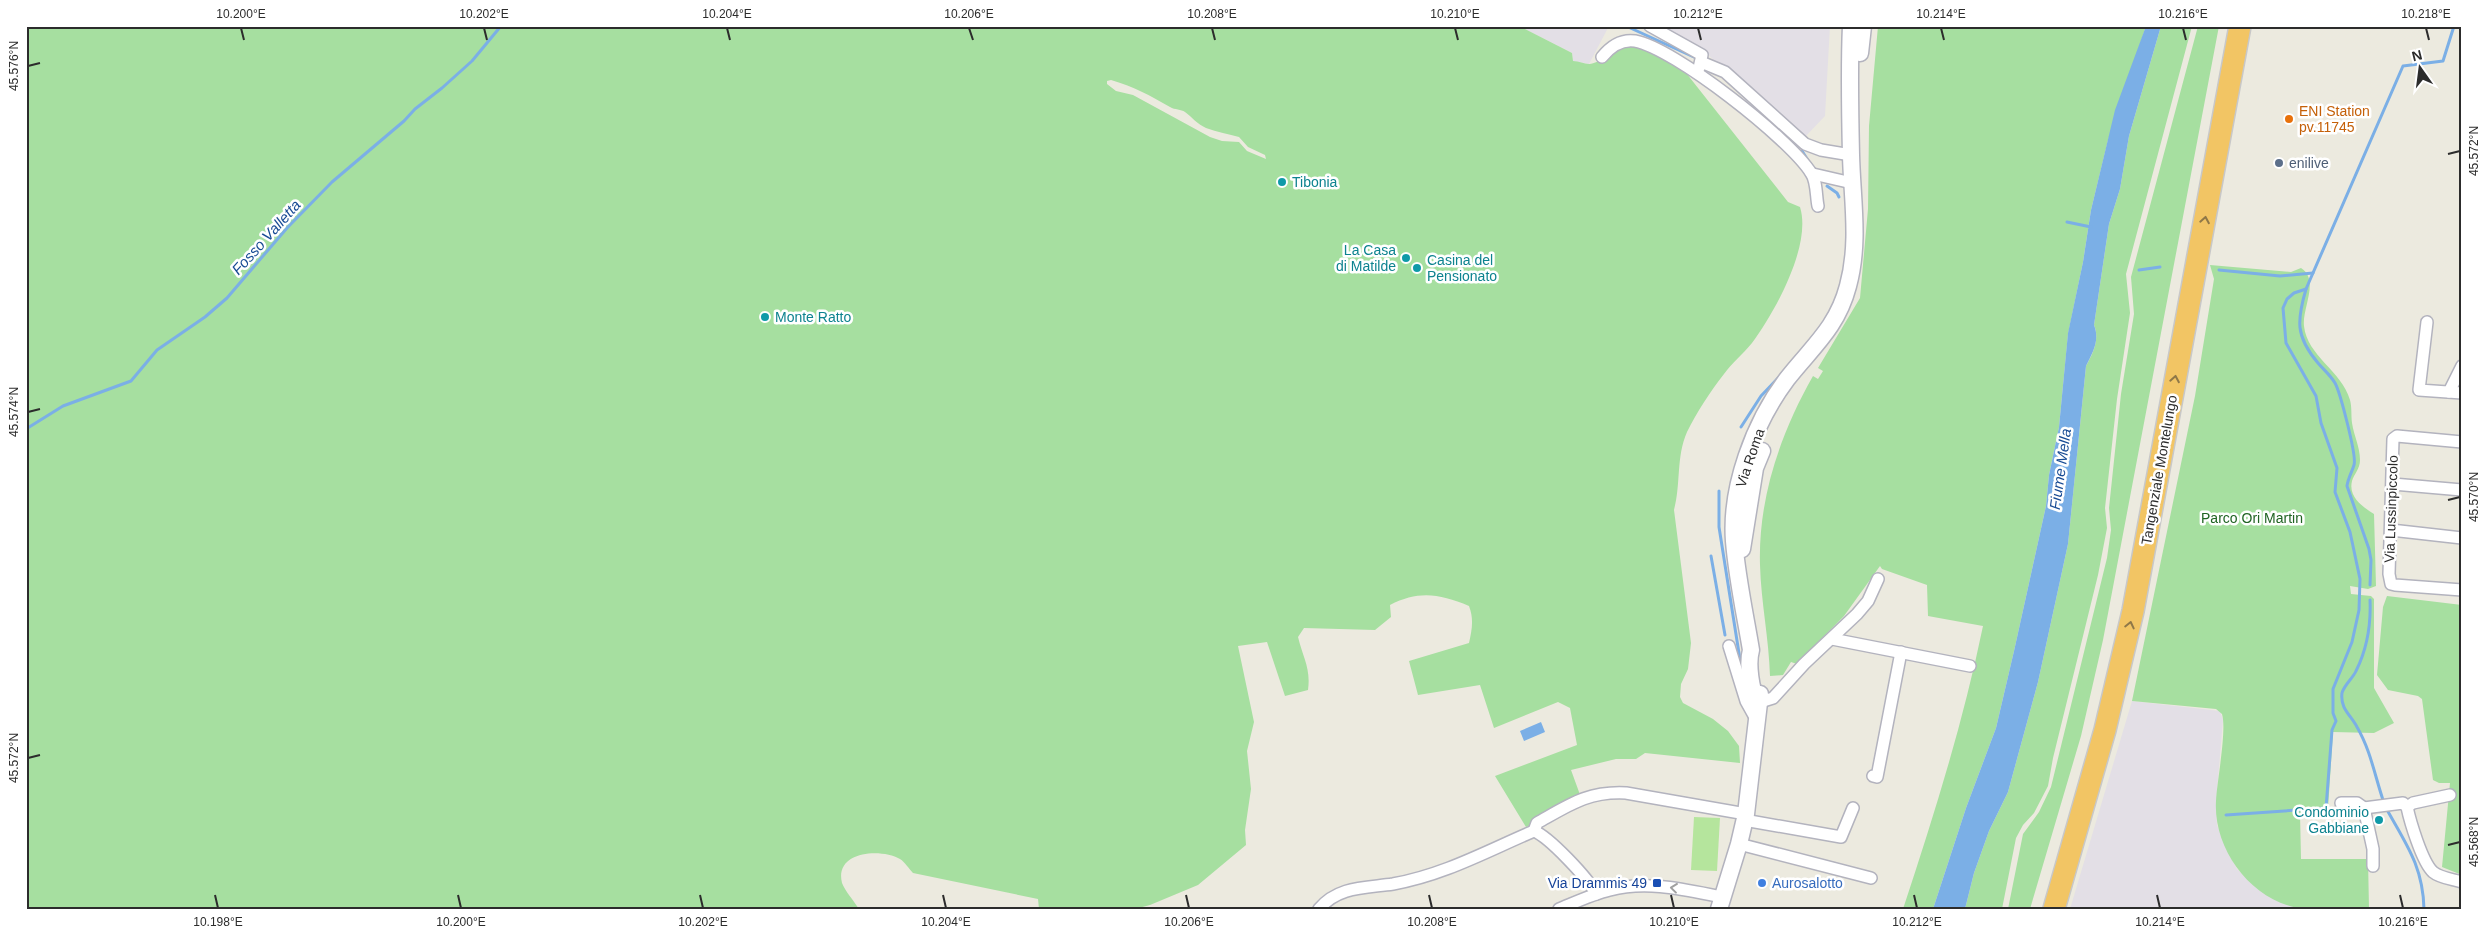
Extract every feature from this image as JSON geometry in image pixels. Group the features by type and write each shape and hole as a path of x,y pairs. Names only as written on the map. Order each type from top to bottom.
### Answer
{"highway":[{"name":"Tangenziale Montelungo","path":"2039,909 2091,728 2116,619 2226,26"},
{"name":"Tangenziale Montelungo","path":"2054,909 2105,730 2133,611 2240,26"}],"street":[{"path":"1650,26 1695,49 1702,55 1699,67"},
{"name":"Via Roma","path":"1720,903 1739,844 1745,817 1756,711 1749,657 1751,650 1740,584 1743,544 1756,468 1769,431 1814,350 1832,325 1842,305 1849,284 1856,237 1851,155 1851,26"},
{"name":"Via Roma","path":"1851,137 1863,26"},
{"path":"1602,57 1613,46 1634,41 1699,67 1730,76 1805,144 1821,150 1851,155"},
{"path":"1699,67 1795,153 1812,174 1818,206"},
{"path":"1812,174 1852,183"},
{"path":"2427,322 2419,390 2462,393"},
{"path":"2449,392 2462,366"},
{"name":"Via Lussinpiccolo","path":"2462,442 2397,436 2393,439 2389,574 2391,584 2462,590"},
{"path":"2392,484 2462,490"},
{"path":"2391,530 2462,538"},
{"path":"1728,646 1746,701 1756,711 1773,698 1804,664 1832,639 1868,601 1878,579"},
{"path":"1832,639 1970,666"},
{"path":"1873,776 1877,777 1901,652"},
{"path":"1319,909 1346,890 1411,880 1463,864 1534,831 1537,823 1587,796 1608,792 1626,792 1690,804 1841,836 1853,808"},
{"path":"2407,807 2413,803 2450,794"},
{"path":"2341,803 2358,803 2364,808 2373,849 2373,866"},
{"path":"2364,808 2404,804 2407,807 2426,862 2432,871 2440,876 2462,882"},
{"path":"1534,831 1542,834 1590,882 1596,894"},
{"path":"1739,844 1871,878"},
{"path":"1559,909 1612,889 1662,887 1720,903"}],"shaded area":[{"path":"1519,26 1609,26 1589,64 1573,61 1572,53"},
{"path":"1663,26 1830,26 1825,116 1804,138 1742,79 1721,67 1701,48"},
{"path":"2132,701 2220,711 2223,720 2216,803 2217,825 2226,848 2237,869 2259,889 2278,901 2304,909 2070,909"}],"green space":[{"path":"26,26 1519,26 1572,53 1573,61 1592,64 1628,44 1672,61 1683,69 1788,202 1800,207 1802,222 1801,240 1796,259 1771,314 1752,343 1730,366 1709,395 1687,432 1681,451 1674,510 1691,643 1688,669 1681,684 1680,697 1683,703 1713,719 1728,731 1739,746 1740,763 1645,753 1636,759 1616,759 1571,770 1583,803 1526,827 1495,776 1577,745 1570,708 1558,702 1494,728 1480,685 1418,695 1409,661 1469,643 1471,634 1472,615 1469,606 1430,595 1410,597 1390,605 1391,617 1375,630 1304,628 1298,637 1307,669 1308,690 1285,696 1267,642 1238,646 1254,722 1247,751 1251,789 1245,830 1246,845 1198,885 1150,905 1135,909 1039,909 1038,899 913,873 900,859 871,853 852,858 845,864 841,872 843,886 859,909 26,909","holes":["1111,80 1172,108 1183,111 1206,128 1239,137 1248,147 1265,155 1266,159 1247,151 1239,142 1222,141 1210,137 1133,95 1116,91 1107,84 1107,81"]},
{"path":"1878,26 2146,26 2108,140 2091,210 2083,262 2068,334 2059,427 2049,475 2046,506 1996,728 1966,808 1933,909 1903,909 1947,769 1983,626 1928,616 1927,585 1882,569 1880,566 1844,616 1797,664 1791,662 1783,675 1770,676 1760,565 1760,540 1767,491 1781,444 1801,398 1813,376 1818,379 1823,371 1818,368 1860,298 1868,209 1869,126"},
{"path":"2161,26 2192,26 2126,274 2130,313 2117,399 2105,508 2107,528 2098,575 2053,758 2048,786 2034,813 2023,825 2016,838 2002,909 1965,909 1974,873 1989,831 2008,792 2038,682 2068,544 2086,366 2096,341 2094,325 2109,224 2120,189 2129,136"},
{"path":"2198,26 2219,26 2103,640 2081,736 2030,909 2008,909 2023,834 2039,812 2051,787 2107,558 2111,530 2109,508 2121,394 2134,314 2131,277"},
{"name":"Parco Ori Martin","path":"2210,265 2291,272 2301,268 2307,273 2310,287 2304,326 2307,337 2311,346 2340,380 2350,400 2352,423 2360,460 2351,487 2357,501 2374,514 2376,586 2368,589 2350,586 2351,594 2371,596 2374,599 2374,688 2394,723 2374,733 2333,732 2328,809 2300,813 2301,859 2368,859 2369,909 2305,909 2286,905 2269,897 2254,886 2240,872 2229,856 2221,838 2217,820 2216,801 2223,732 2222,714 2216,709 2132,701 2195,396 2214,279"},
{"path":"2387,596 2462,605 2462,875 2442,867 2450,783 2439,783 2433,780 2422,699 2418,696 2388,690 2377,675 2383,607"},
{"path":"1694,817 1720,818 1717,871 1691,870"}],"water":[{"name":"Fiume Mella","path":"2146,26 2161,26 2129,136 2120,189 2109,224 2094,325 2096,341 2086,366 2068,544 2038,682 2008,792 1989,831 1974,873 1965,909 1933,909 1966,808 1996,728 2046,506 2049,475 2059,427 2068,333 2083,262 2091,210 2115,110"},
{"path":"1541,722 1545,732 1524,741 1520,731"}],"waterway":[{"name":"Fosso Valletta","path":"26,429 63,406 131,381 157,350 205,317 227,298 287,228 332,182 472,61 501,26"},
{"path":"1626,26 1696,58"},
{"path":"2370,585 2371,560 2369,549 2347,486 2354,465 2348,424 2335,383 2305,344 2300,328 2301,310 2306,289 2403,66 2443,61 2454,26"},
{"path":"1802,151 1811,165"},
{"path":"1827,186 1837,193 1839,197"},
{"path":"2067,222 2091,227"},
{"path":"2139,270 2160,267"},
{"path":"2219,270 2280,276 2313,273"},
{"path":"2226,815 2326,808 2332,730 2336,721 2333,713 2333,689 2352,642 2359,610 2360,579 2350,532 2335,492 2337,468 2321,423 2316,396 2286,343 2283,308 2287,299 2294,293 2306,289"},
{"path":"1741,427 1761,396 1780,376"},
{"path":"1719,491 1719,527 1741,666"},
{"path":"1711,556 1725,635"},
{"path":"2370,600 2370,618 2366,645 2356,671 2343,690 2342,699 2344,708 2366,745 2384,803"},
{"path":"2386,808 2407,844 2417,868 2423,894 2424,909"}],"place":[{"name":"ENI Station pv.11745","path":"2289,119"},
{"name":"enilive","path":"2279,163"},
{"name":"Tibonia","path":"1282,182"},
{"name":"La Casa di Matilde","path":"1406,258"},
{"name":"Casina del Pensionato","path":"1417,268"},
{"name":"Monte Ratto","path":"765,317"},
{"name":"Condominio Gabbiane","path":"2379,820"},
{"name":"Via Drammis 49","path":"1657,883"},
{"name":"Aurosalotto","path":"1762,883"}]}
